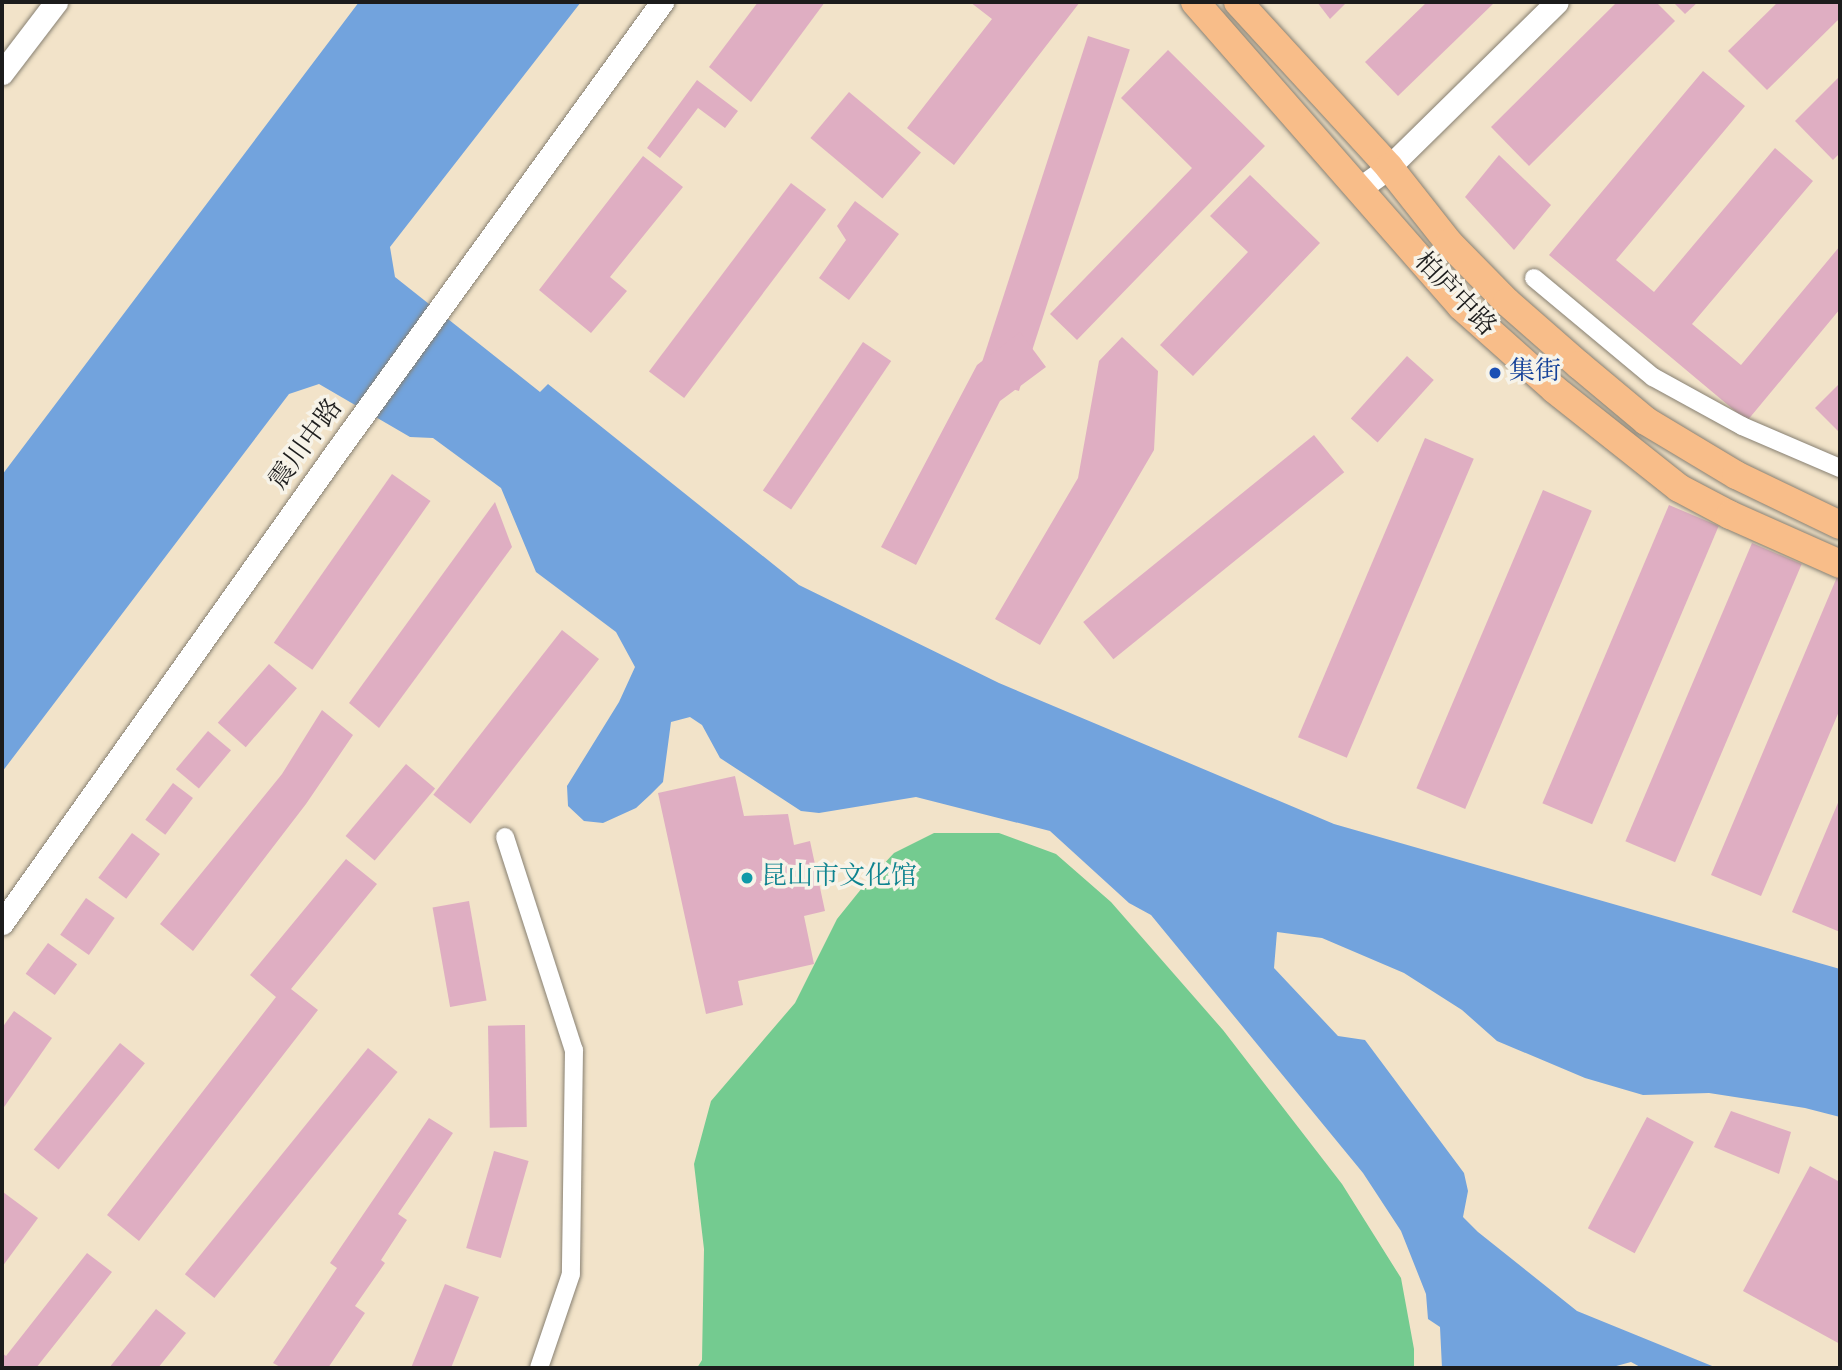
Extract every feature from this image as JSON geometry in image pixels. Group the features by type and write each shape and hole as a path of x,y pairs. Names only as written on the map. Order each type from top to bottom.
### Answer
{"main road":[{"name":"柏庐中路","path":"1195,2 1461,306 1554,389 1637,458 1679,488 1730,515 1840,564"},
{"name":"柏庐中路","path":"1238,2 1389,167 1449,243 1507,302 1646,421 1736,475 1840,525"}],"street":[{"path":"2,73 56,2"},
{"name":"震川中路","path":"2,923 339,448 662,2"},
{"path":"1359,189 1389,167 1558,2"},
{"path":"1534,278 1653,377 1742,426 1840,468"},
{"path":"505,837 574,1050 571,1274 539,1368"}],"green space":[{"path":"934,833 999,833 1056,854 1111,902 1223,1030 1342,1184 1401,1278 1414,1349 1414,1368 697,1368 702,1360 704,1249 694,1164 711,1101 795,1003 837,919 866,883 894,853"}],"water":[{"path":"359,2 581,2 390,247 395,277 540,392 548,384 799,585 999,683 1334,824 1840,969 1840,1117 1805,1108 1709,1093 1643,1095 1585,1078 1497,1041 1462,1010 1404,973 1322,938 1277,932 1274,968 1338,1036 1365,1040 1464,1173 1468,1191 1463,1217 1478,1232 1577,1311 1717,1368 1642,1368 1631,1362 1609,1368 1442,1368 1440,1327 1428,1319 1426,1294 1401,1231 1363,1173 1151,915 1129,903 1050,831 916,797 819,813 801,811 720,758 702,725 690,717 671,722 663,782 650,795 636,808 603,823 584,821 568,806 567,786 619,702 635,667 616,632 536,572 501,488 433,438 410,437 319,384 289,394 2,772 2,475"}],"building":[{"path":"758,2 825,2 751,102 709,67"},
{"path":"970,2 1080,2 954,165 907,128 992,19"},
{"path":"1317,2 1347,2 1330,19"},
{"path":"1427,2 1495,2 1398,96 1365,62"},
{"path":"1617,2 1656,2 1675,21 1529,166 1491,127"},
{"path":"1673,2 1698,2 1685,14"},
{"path":"1778,2 1840,2 1840,18 1767,90 1728,51"},
{"path":"1088,36 1130,50 1019,391 977,377"},
{"path":"1168,50 1265,146 1077,340 1050,314 1192,168 1121,98"},
{"path":"1703,71 1745,106 1616,260 1654,292 1775,148 1813,181 1692,324 1741,365 1840,246 1840,309 1747,421 1549,255"},
{"path":"1840,76 1840,153 1833,160 1795,121"},
{"path":"697,80 738,111 725,128 698,108 660,158 647,148"},
{"path":"849,92 921,152 882,198 810,138"},
{"path":"1499,155 1551,205 1514,250 1465,197"},
{"path":"643,156 683,187 610,277 627,291 591,333 539,290"},
{"path":"1250,175 1320,243 1193,376 1160,345 1248,252 1210,216"},
{"path":"791,183 826,209 684,398 649,371"},
{"path":"855,201 899,234 849,300 819,278 846,240 837,226"},
{"path":"1020,332 1046,367 1000,401 916,565 881,547 977,365"},
{"path":"1122,337 1158,371 1154,450 1040,645 995,619 1078,478 1099,361"},
{"path":"863,342 891,361 791,509 763,490"},
{"path":"1407,356 1434,380 1378,443 1351,418"},
{"path":"1840,383 1840,433 1815,408"},
{"path":"1314,435 1344,472 1113,659 1083,622"},
{"path":"1425,438 1474,459 1347,758 1298,737"},
{"path":"392,474 431,501 312,670 274,643"},
{"path":"1543,490 1592,511 1465,809 1416,788"},
{"path":"495,502 512,547 379,728 349,703"},
{"path":"1669,505 1719,526 1592,824 1542,803"},
{"path":"1752,543 1802,564 1675,862 1625,841"},
{"path":"1837,577 1840,578 1840,709 1761,896 1711,875"},
{"path":"562,630 599,659 470,824 433,795"},
{"path":"269,664 297,688 246,747 218,723"},
{"path":"322,710 353,735 306,804 193,951 160,924 282,774"},
{"path":"208,731 231,750 199,789 176,769"},
{"path":"406,764 435,788 375,860 346,836"},
{"name":"昆山市文化馆","path":"735,776 744,816 788,814 794,845 810,841 825,911 804,916 814,964 738,981 743,1005 706,1014 658,793"},
{"path":"173,783 193,798 165,835 145,820"},
{"path":"1840,798 1840,932 1792,912"},
{"path":"132,833 160,854 126,899 98,878"},
{"path":"346,859 377,884 291,989 318,1010 139,1241 107,1215 276,997 250,975"},
{"path":"86,898 115,918 89,955 60,935"},
{"path":"469,901 487,1000 450,1007 433,907"},
{"path":"48,943 77,964 55,995 26,974"},
{"path":"14,1011 52,1038 2,1110 2,1028"},
{"path":"525,1025 527,1127 490,1128 488,1026"},
{"path":"120,1043 145,1063 59,1170 34,1149"},
{"path":"368,1048 398,1072 214,1298 185,1274"},
{"path":"1731,1111 1791,1132 1779,1174 1714,1147"},
{"path":"1647,1117 1694,1142 1635,1253 1588,1228"},
{"path":"429,1118 453,1133 398,1214 407,1220 381,1260 385,1263 355,1306 365,1313 328,1368 282,1368 273,1363 337,1268 330,1263"},
{"path":"494,1151 529,1161 501,1258 466,1248"},
{"path":"1810,1166 1840,1182 1840,1344 1743,1291"},
{"path":"3,1192 38,1218 2,1267 2,1195"},
{"path":"87,1253 112,1272 36,1368 2,1368 2,1353 6,1356"},
{"path":"445,1284 479,1297 451,1368 411,1368"},
{"path":"156,1309 186,1333 158,1368 109,1368"}],"place":[{"name":"集街","path":"1495,373"},
{"name":"昆山市文化馆","path":"747,878"}]}
